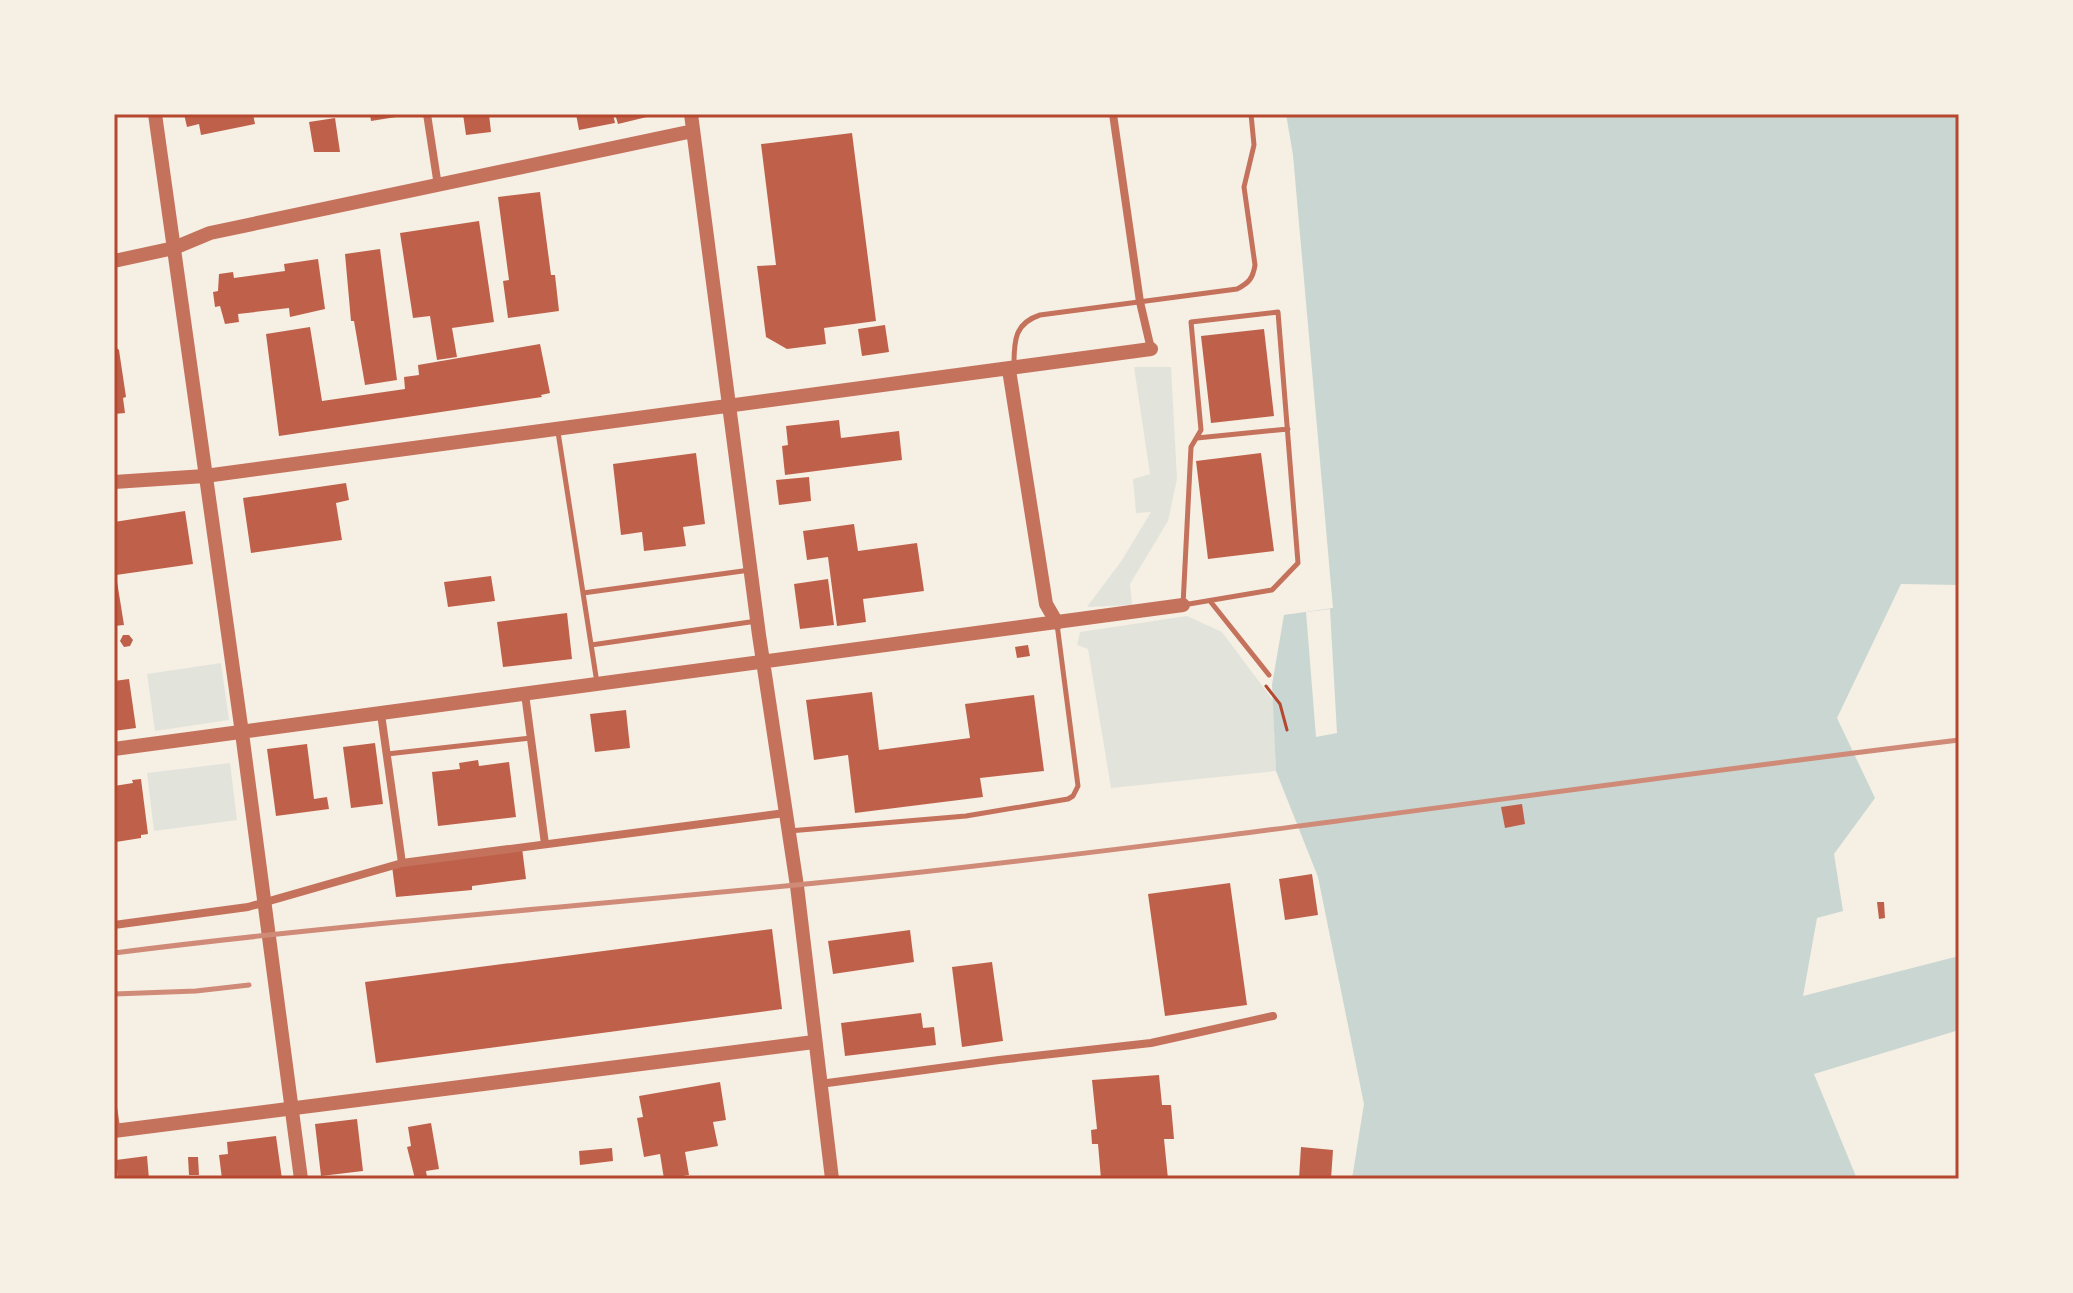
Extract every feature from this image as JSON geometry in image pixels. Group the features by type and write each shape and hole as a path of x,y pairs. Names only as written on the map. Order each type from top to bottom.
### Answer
{"street":[{"path":"155,114 301,1179"},
{"path":"427,114 438,186"},
{"path":"691,114 832,1179"},
{"path":"114,482 205,476 1151,349 1140,302 1113,114"},
{"path":"114,261 174,248 210,233 693,131"},
{"path":"1012,369 1046,604 1057,623"},
{"path":"114,749 1183,605"},
{"path":"525,694 545,844"},
{"path":"381,714 402,863"},
{"path":"114,925 264,903 402,863 785,813"},
{"path":"819,1084 1151,1043 1273,1016"},
{"path":"116,1131 814,1042"}],"lane":[{"path":"1012,369 1014,339 1029,319 1040,315 1237,289 1247,284 1254,276 1255,265 1244,187 1254,145 1251,114"},
{"path":"1278,312 1288,429 1298,563 1272,590 1183,605 1191,447 1201,430 1191,322 1278,312"},
{"path":"557,429 597,684"},
{"path":"1196,438 1288,429"},
{"path":"583,593 751,569"},
{"path":"1209,600 1269,675"},
{"path":"591,645 758,621"},
{"path":"788,831 966,816 1073,796 1078,786 1057,623"},
{"path":"387,754 531,738"},
{"path":"114,1104 116,1131"}],"path":[{"path":"1265,684 1280,704 1287,730"}],"shaded area":[{"path":"1286,114 1959,114 1959,585 1901,584 1837,718 1875,798 1834,854 1843,911 1817,918 1803,996 1959,956 1959,1030 1814,1074 1857,1179 1352,1179 1364,1104 1318,877 1276,771 1272,685 1284,615 1333,608 1293,155"},
{"path":"1134,367 1171,367 1177,479 1168,521 1130,584 1132,605 1087,607 1122,560 1151,512 1136,513 1133,479 1150,474"},
{"path":"1187,616 1222,632 1273,700 1276,771 1111,788 1088,649 1077,645 1080,632"},
{"path":"221,663 229,720 155,731 147,674"},
{"path":"230,763 237,820 154,831 147,773"}],"pier":[{"path":"1330,609 1337,733 1316,737 1306,612"}],"building":[{"path":"184,114 253,114 255,124 201,135 199,124 187,127"},
{"path":"370,114 395,114 396,117 371,121"},
{"path":"463,114 489,114 491,132 466,135"},
{"path":"576,114 613,114 615,123 579,130"},
{"path":"615,114 655,114 655,115 618,124"},
{"path":"335,118 340,152 314,152 309,122"},
{"path":"852,133 876,321 824,328 826,344 787,349 766,337 757,266 776,265 761,144"},
{"path":"540,192 559,311 508,318 503,281 509,280 498,197"},
{"path":"479,221 494,322 452,328 457,357 437,360 430,316 413,318 400,233"},
{"path":"380,249 397,380 365,385 354,321 351,321 345,254"},
{"path":"318,259 325,309 290,317 289,308 238,314 239,322 225,324 220,306 215,307 213,292 218,291 219,274 233,272 234,278 285,271 284,264"},
{"path":"885,325 889,352 862,356 858,329"},
{"path":"310,327 322,401 405,389 404,377 419,375 418,365 540,344 550,393 542,397 279,436 266,334"},
{"path":"1264,329 1274,416 1211,423 1201,336"},
{"path":"114,345 119,350 126,397 123,398 125,413 114,414"},
{"path":"839,420 841,438 899,431 902,460 785,475 782,446 788,445 786,426"},
{"path":"696,453 705,524 683,527 686,546 644,551 642,532 621,535 613,464"},
{"path":"1261,453 1274,551 1208,559 1196,461"},
{"path":"809,477 811,501 779,505 776,480"},
{"path":"346,483 349,500 336,503 342,540 251,553 243,498"},
{"path":"185,511 193,564 116,575 124,625 114,626 114,522"},
{"path":"854,524 858,551 917,543 924,591 863,599 866,622 837,626 828,557 807,560 803,531"},
{"path":"491,576 495,601 448,607 444,582"},
{"path":"828,579 834,625 800,629 794,584"},
{"path":"567,613 572,659 503,667 497,622"},
{"path":"123,635 129,635 133,640 130,646 124,647 120,641"},
{"path":"1028,645 1030,656 1017,658 1015,647"},
{"path":"129,679 136,728 114,731 114,681"},
{"path":"872,692 879,750 970,738 965,704 1034,695 1044,771 980,778 983,797 855,813 848,755 814,760 806,700"},
{"path":"626,710 630,748 595,752 590,714"},
{"path":"375,743 383,804 351,808 343,747"},
{"path":"307,744 314,799 327,797 329,809 276,816 267,749"},
{"path":"478,760 479,766 509,762 516,817 438,826 432,772 460,769 459,763"},
{"path":"141,779 148,834 116,842 114,786"},
{"path":"1522,804 1525,824 1505,828 1501,807"},
{"path":"522,848 526,879 472,886 472,890 396,897 392,866"},
{"path":"1312,874 1318,915 1285,920 1279,879"},
{"path":"1230,883 1247,1005 1165,1016 1148,894"},
{"path":"1877,902 1884,902 1885,918 1879,919"},
{"path":"772,929 782,1009 376,1063 365,982"},
{"path":"910,930 914,962 833,974 828,941"},
{"path":"992,962 1003,1041 962,1047 952,967"},
{"path":"921,1013 923,1028 934,1027 936,1045 845,1056 841,1023"},
{"path":"1159,1075 1162,1105 1171,1105 1174,1139 1164,1139 1168,1179 1101,1179 1098,1144 1092,1144 1091,1130 1097,1129 1092,1080"},
{"path":"720,1082 726,1120 713,1122 718,1146 685,1152 689,1175 664,1179 660,1154 644,1157 637,1118 643,1117 639,1096"},
{"path":"357,1119 363,1171 321,1176 315,1124"},
{"path":"431,1123 439,1169 426,1171 427,1177 415,1179 407,1147 411,1146 408,1127"},
{"path":"276,1136 282,1179 222,1179 219,1155 228,1154 227,1142"},
{"path":"1301,1147 1333,1150 1331,1179 1299,1179"},
{"path":"612,1148 613,1161 580,1165 579,1151"},
{"path":"147,1156 149,1179 118,1179 116,1160"},
{"path":"188,1157 198,1157 199,1175 189,1175"}],"railway":[{"path":"114,953 940,870 1959,740"},
{"path":"114,994 196,991 249,985"}]}
